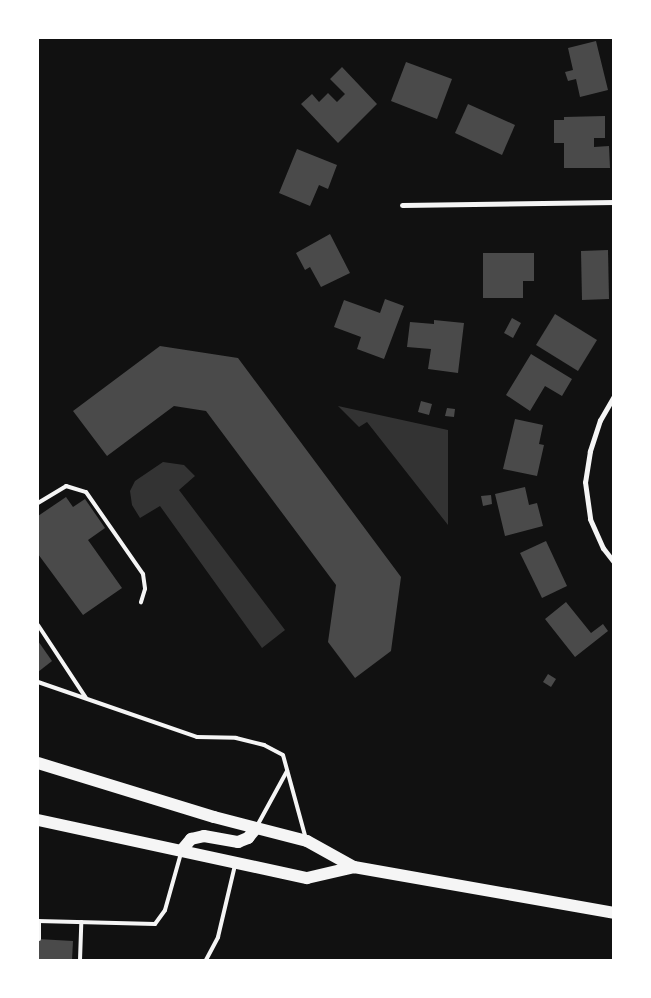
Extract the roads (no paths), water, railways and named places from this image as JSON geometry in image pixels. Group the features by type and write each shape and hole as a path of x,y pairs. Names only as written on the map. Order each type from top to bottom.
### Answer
{"main road":[{"path":"38,763 256,828 307,841 354,867 614,912"},
{"path":"38,820 307,878 354,867"},
{"path":"181,851 191,839 204,836 238,842 248,838 256,828"}],"street":[{"path":"402,205 614,202"},
{"path":"614,396 600,420 590,452 585,482 590,519 603,548 614,562"}],"lane":[{"path":"38,503 66,486 86,492 143,574 145,589 141,602"},
{"path":"38,626 86,698"},
{"path":"38,682 197,737 236,738 264,745 283,755 307,841"},
{"path":"256,828 287,771"},
{"path":"38,939 38,921 155,924 165,910 181,851"},
{"path":"206,960 218,938 235,862"},
{"path":"80,960 81,922"}]}
